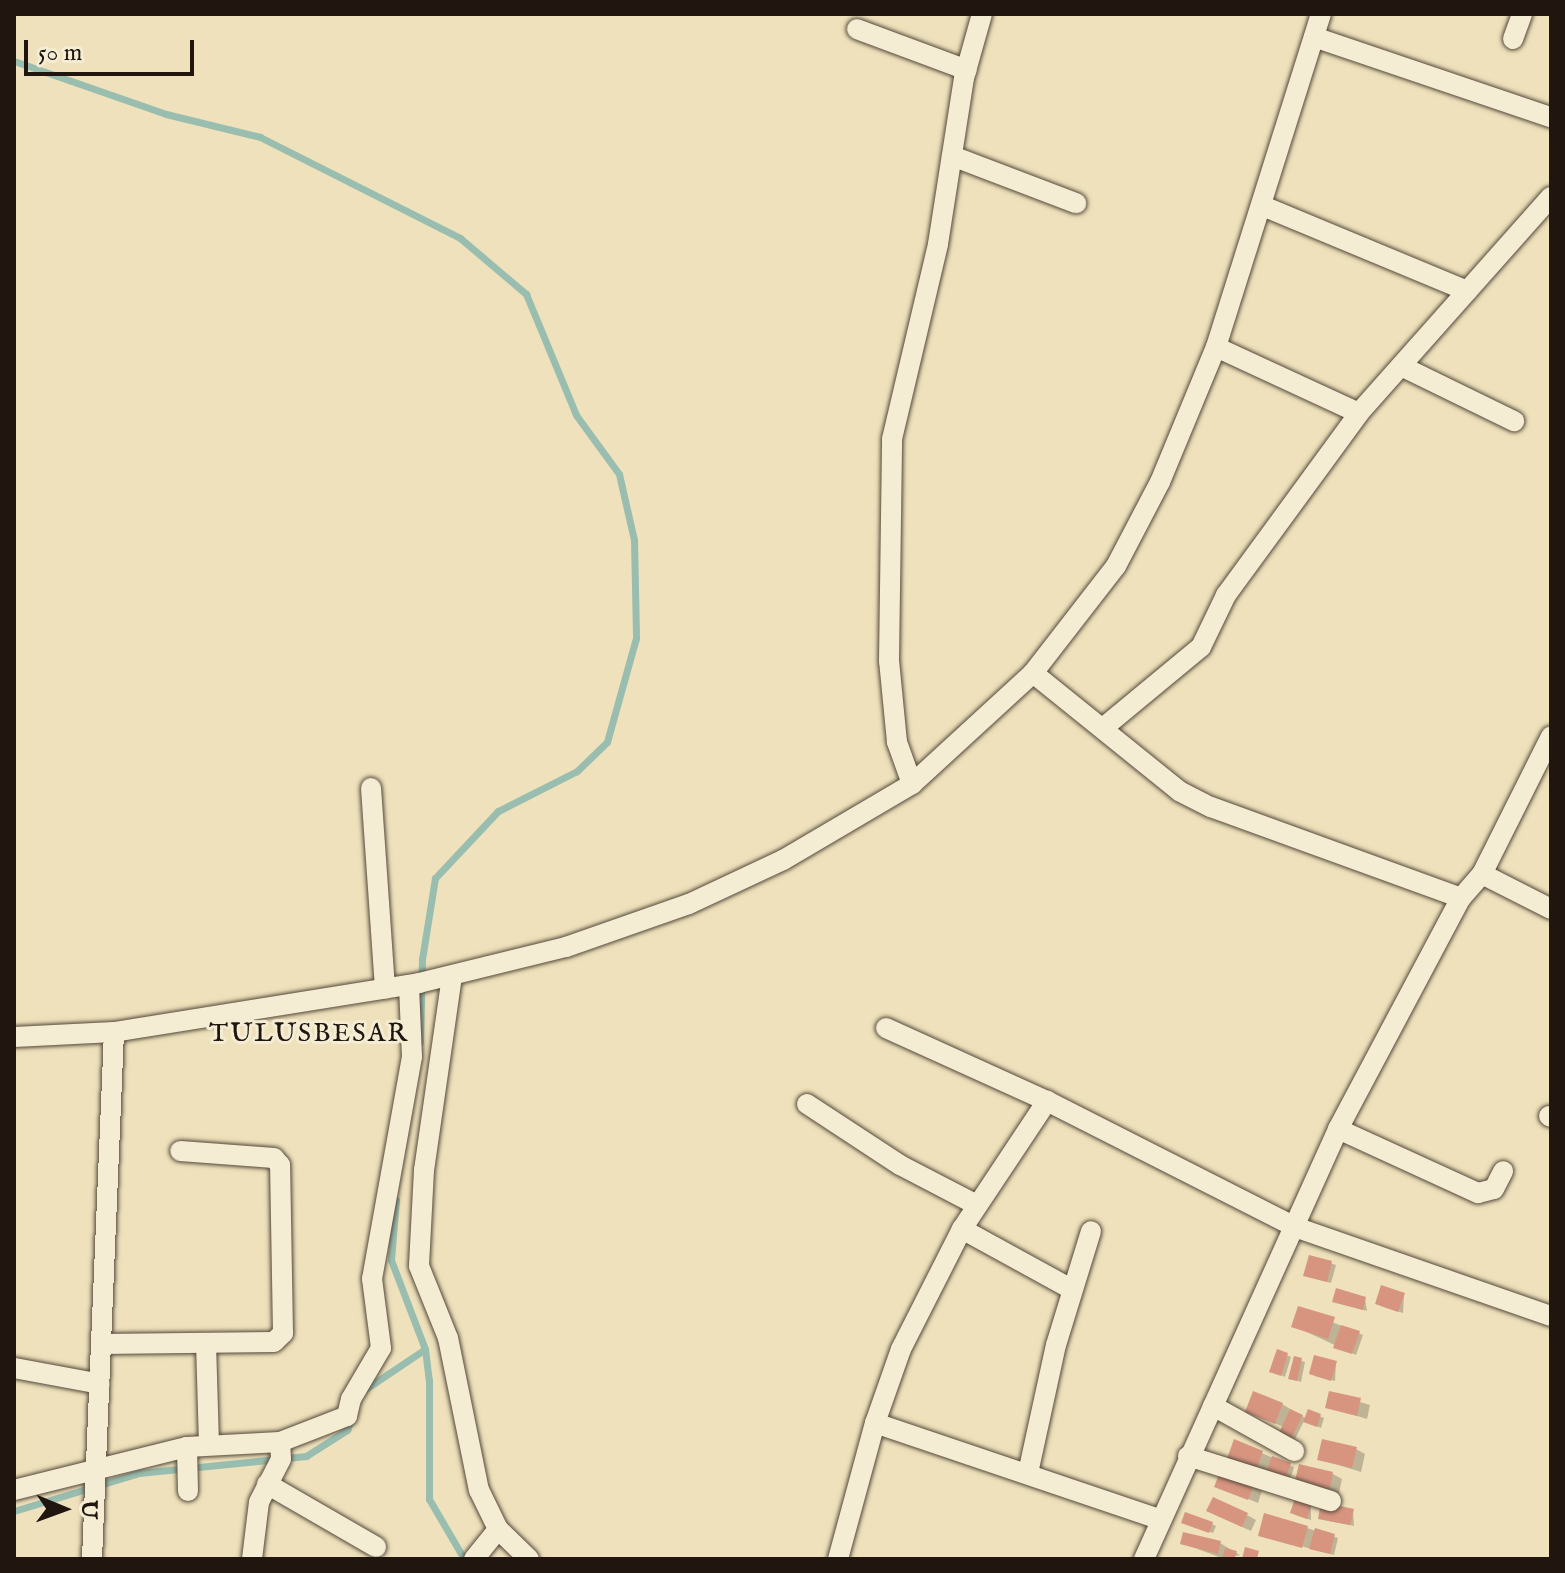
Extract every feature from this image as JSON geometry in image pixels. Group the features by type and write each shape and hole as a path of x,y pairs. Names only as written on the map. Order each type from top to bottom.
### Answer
{"street":[{"path":"912,784 897,742 889,661 892,439 938,244 967,70 982,14"},
{"path":"14,1037 114,1032 385,989 452,976 566,947 689,904 783,860 912,784 1033,673 1116,566 1160,482 1216,347 1263,206 1321,14"},
{"path":"1513,39 1522,14"},
{"path":"857,29 967,70"},
{"path":"1314,37 1551,117"},
{"path":"952,156 1076,203"},
{"path":"1103,728 1201,647 1226,595 1359,413 1551,197"},
{"path":"1263,206 1467,291"},
{"path":"1216,347 1359,413"},
{"path":"1401,366 1514,421"},
{"path":"1033,673 1179,791 1211,807 1461,898"},
{"path":"1144,1559 1338,1129 1461,898 1482,874 1549,742"},
{"path":"371,788 385,989"},
{"path":"1482,874 1551,909"},
{"path":"452,976 424,1170 419,1266 448,1338 479,1490 498,1529 529,1559"},
{"path":"209,1443 281,1450 347,1416 351,1399 381,1348 372,1279 412,1057 419,983"},
{"path":"886,1028 1047,1101 1295,1227 1551,1316"},
{"path":"92,1559 114,1032"},
{"path":"838,1559 875,1423 901,1349 962,1229 1047,1101"},
{"path":"807,1104 900,1165 977,1205"},
{"path":"1338,1129 1478,1193 1494,1189 1503,1171"},
{"path":"101,1344 274,1342 283,1333 282,1175 274,1158 180,1151"},
{"path":"962,1229 1071,1289"},
{"path":"1028,1473 1071,1289 1091,1231"},
{"path":"14,1490 188,1467 209,1443 206,1343"},
{"path":"14,1368 100,1384"},
{"path":"1213,1406 1294,1451"},
{"path":"875,1423 1161,1520"},
{"path":"252,1559 267,1484 281,1450"},
{"path":"1188,1456 1331,1501"},
{"path":"267,1484 376,1547"},
{"path":"474,1559 498,1529"}],"building":[{"path":"1309,1255 1332,1261 1327,1282 1303,1276"},
{"path":"1381,1285 1405,1293 1398,1312 1375,1304"},
{"path":"1336,1288 1366,1297 1363,1310 1332,1302"},
{"path":"1298,1306 1335,1317 1328,1339 1291,1327"},
{"path":"1341,1325 1360,1331 1352,1354 1333,1348"},
{"path":"1277,1349 1288,1353 1281,1376 1269,1372"},
{"path":"1314,1355 1337,1361 1331,1381 1309,1374"},
{"path":"1294,1356 1302,1358 1297,1381 1288,1379"},
{"path":"1253,1391 1283,1403 1275,1424 1245,1412"},
{"path":"1329,1391 1361,1398 1357,1416 1325,1408"},
{"path":"1290,1409 1303,1415 1291,1439 1279,1433"},
{"path":"1308,1409 1321,1414 1317,1427 1303,1422"},
{"path":"1234,1439 1263,1451 1254,1476 1225,1464"},
{"path":"1322,1439 1357,1447 1352,1468 1317,1460"},
{"path":"1272,1456 1291,1463 1284,1483 1265,1476"},
{"path":"1299,1464 1333,1472 1329,1493 1294,1485"},
{"path":"1220,1472 1254,1484 1248,1500 1214,1487"},
{"path":"1213,1497 1248,1513 1242,1527 1206,1511"},
{"path":"1295,1498 1312,1503 1307,1519 1290,1513"},
{"path":"1321,1502 1354,1509 1350,1525 1318,1519"},
{"path":"1185,1512 1213,1522 1209,1533 1181,1523"},
{"path":"1264,1513 1308,1526 1302,1548 1258,1536"},
{"path":"1315,1528 1335,1534 1330,1554 1309,1549"},
{"path":"1183,1532 1221,1541 1218,1554 1180,1544"},
{"path":"1245,1547 1259,1551 1257,1559 1242,1559"},
{"path":"1225,1548 1237,1551 1234,1559 1222,1559"}],"waterway":[{"path":"14,61 166,114 260,137 460,238 526,294 576,415 619,474 634,540 636,638 607,742 577,771 498,811 435,878 422,959 420,1042"},
{"path":"396,1200 391,1260 425,1349 429,1380 429,1499 464,1559"},
{"path":"364,1390 425,1349"},
{"path":"14,1511 139,1473 306,1456 347,1430 351,1420"}],"district":[{"name":"TULUSBESAR","path":"309,1034"}]}
